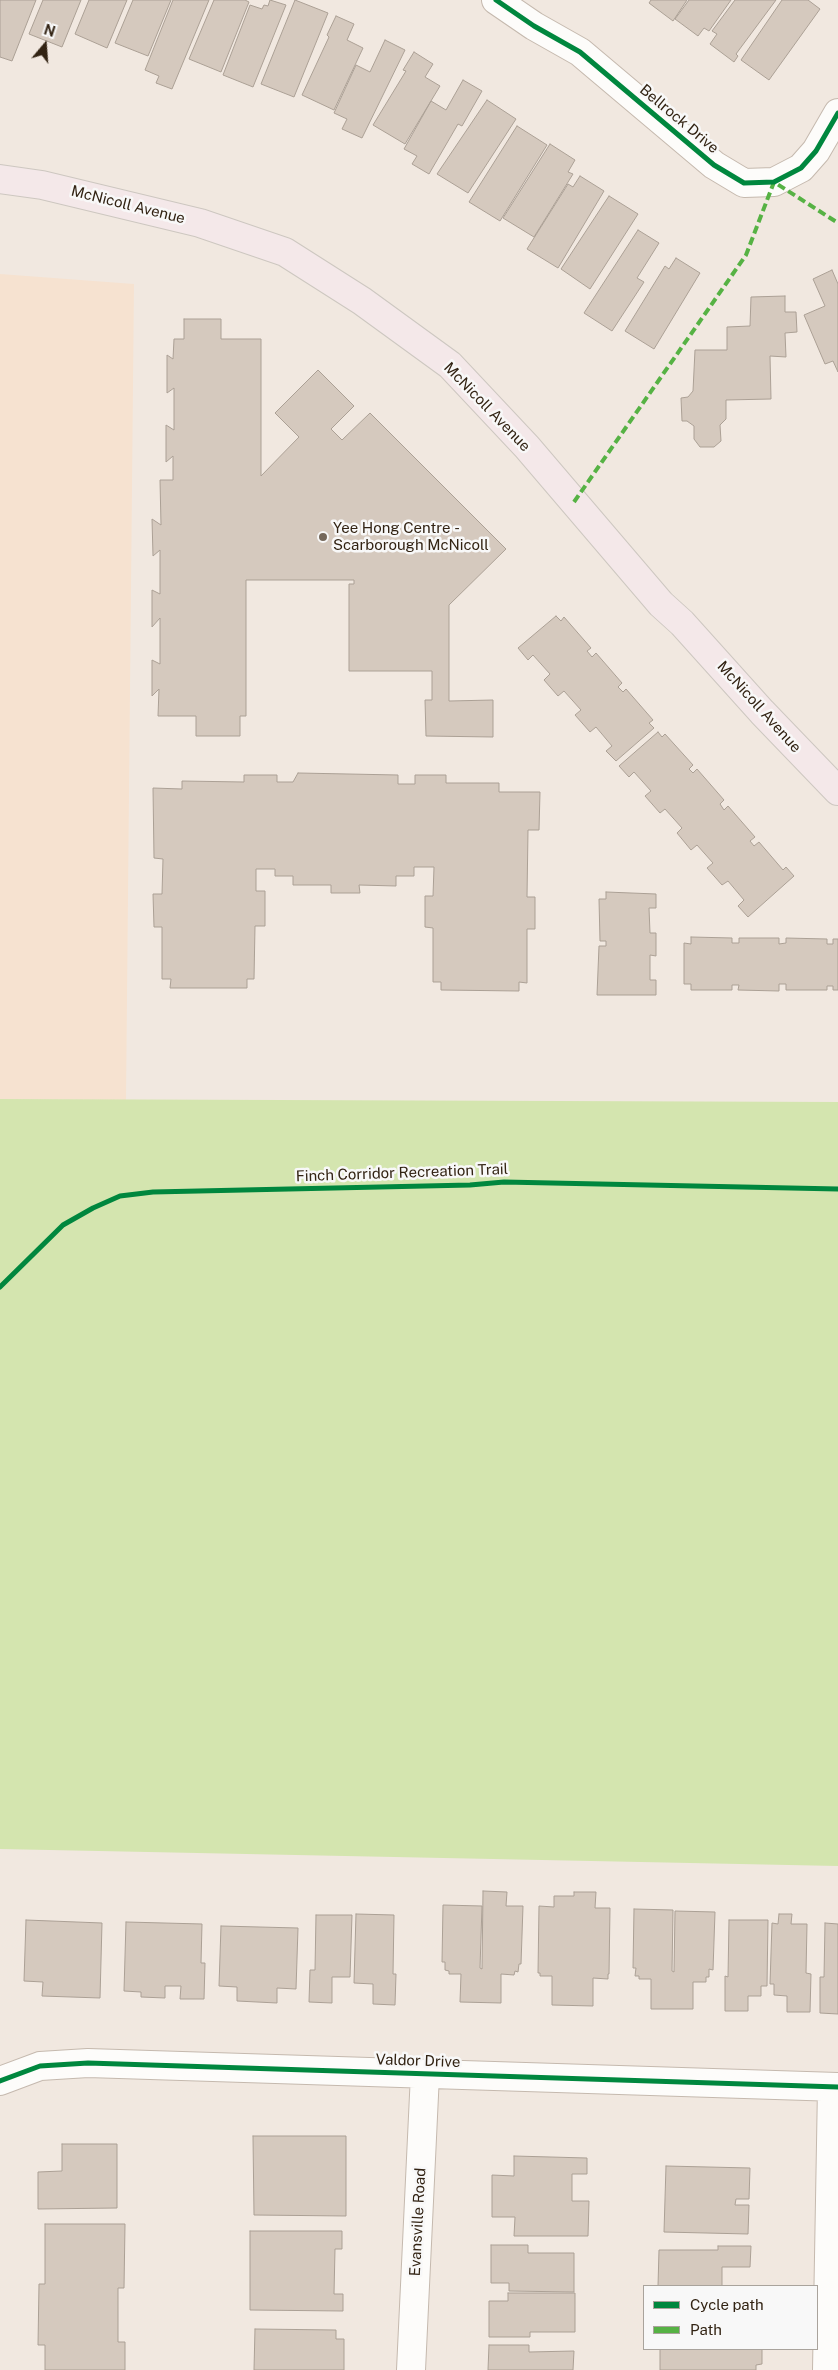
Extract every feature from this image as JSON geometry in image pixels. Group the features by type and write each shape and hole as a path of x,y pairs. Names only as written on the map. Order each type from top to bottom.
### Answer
{"main road":[{"name":"McNicoll Avenue","path":"0,179 51,186 200,223 285,252 362,301 450,365 527,447 661,604 682,623 762,712 838,791"}],"street":[{"name":"Bellrock Drive","path":"496,0 534,26 580,52 714,165 744,183 774,182 801,168 816,151 838,113"},
{"name":"Valdor Drive","path":"0,2081 40,2066 88,2063 835,2087"},
{"name":"Evansville Road","path":"411,2370 424,2074"},
{"path":"827,2370 835,2087"}],"shaded area":[{"path":"0,274 134,284 126,1100 0,1099"}],"green space":[{"path":"0,1099 838,1102 838,1866 0,1849"}],"building":[{"path":"0,0 36,0 12,61 0,57"},
{"path":"43,0 81,0 62,47 29,34"},
{"path":"89,0 127,0 107,48 75,34"},
{"path":"133,0 171,0 148,56 115,43"},
{"path":"173,0 209,0 172,89 156,83 159,76 145,70"},
{"path":"214,0 245,0 249,2 221,72 189,59"},
{"path":"270,0 286,5 253,87 223,75 250,5 262,9 264,5 268,6"},
{"path":"295,0 328,13 294,97 261,84"},
{"path":"651,0 687,0 673,21 649,3"},
{"path":"689,0 731,0 709,31 704,28 698,36 675,19"},
{"path":"735,0 776,0 736,54 738,56 734,62 710,44 717,34 712,31"},
{"path":"782,0 808,0 820,9 769,80 741,60"},
{"path":"336,16 354,24 347,40 363,48 334,110 302,95 329,37 327,35"},
{"path":"385,40 405,50 362,138 342,129 347,119 334,113 356,65 370,72"},
{"path":"414,52 433,64 425,77 440,86 405,144 373,125 406,71 403,70"},
{"path":"463,80 482,91 462,126 458,124 429,174 412,164 417,156 404,149 431,101 446,110"},
{"path":"487,100 516,119 468,193 437,174"},
{"path":"517,126 547,145 500,221 469,202"},
{"path":"550,144 575,160 568,172 573,174 534,237 503,218"},
{"path":"580,176 604,191 558,268 527,249 568,184 573,187"},
{"path":"609,196 638,214 590,289 561,269"},
{"path":"638,230 659,243 637,278 644,282 612,331 584,313"},
{"path":"676,258 700,273 654,349 625,331 665,266 669,269"},
{"path":"832,270 838,284 838,372 833,361 825,364 804,315 825,306 813,279"},
{"path":"785,296 785,312 796,312 797,332 785,333 786,357 770,356 771,399 726,400 726,419 720,425 721,441 714,447 700,447 694,439 694,426 687,421 682,421 681,398 688,397 693,391 695,350 727,350 727,327 750,326 751,297"},
{"name":"Yee Hong Centre - Scarborough McNicoll","path":"184,319 221,319 221,339 261,339 261,476 299,437 275,413 318,370 354,406 331,429 342,440 370,413 506,549 449,605 449,701 493,700 493,737 426,736 425,700 432,700 432,671 349,671 349,584 354,584 354,580 246,580 246,716 240,716 240,736 196,736 196,716 158,716 159,689 152,696 152,660 160,664 160,618 152,627 152,590 160,594 160,550 153,556 152,519 161,525 160,480 173,480 173,456 166,462 166,425 174,430 174,388 167,393 167,355 173,359 174,339 184,339"},
{"path":"556,616 561,621 564,617 591,648 587,651 592,657 596,653 622,683 618,687 623,692 626,689 653,720 649,723 654,728 616,761 606,751 612,746 596,727 590,732 575,715 581,710 564,691 558,696 544,680 550,674 533,655 528,660 518,648"},
{"path":"658,732 662,737 665,734 693,765 689,769 693,773 697,769 724,800 720,804 724,810 728,806 755,837 750,841 754,846 759,842 783,870 786,867 794,876 748,917 738,906 744,900 728,881 722,885 707,868 713,863 697,845 691,850 677,833 682,828 665,809 660,813 645,796 651,791 634,772 629,777 619,766"},
{"path":"298,773 398,775 398,784 415,784 415,775 446,775 446,783 499,783 499,792 540,792 539,830 528,830 527,897 535,897 535,929 527,929 527,983 519,982 519,991 441,990 441,982 433,982 433,928 425,927 425,896 433,896 434,867 414,867 414,876 396,876 396,886 359,885 360,893 331,893 331,885 293,885 293,876 275,876 275,869 256,869 256,891 265,891 265,926 255,926 254,979 247,979 247,988 170,988 171,979 162,979 162,927 154,927 153,894 162,894 163,859 154,858 153,788 182,789 182,781 244,782 244,775 277,775 277,782 293,782"},
{"path":"606,892 656,894 656,908 649,908 650,933 656,933 656,956 650,955 650,980 656,980 656,995 597,995 599,946 606,946 606,941 600,941 599,899 606,899"},
{"path":"691,937 732,938 732,943 739,943 739,938 779,938 779,944 786,943 786,938 827,939 827,944 833,944 833,939 838,939 838,990 833,990 833,986 827,986 827,990 786,990 786,984 779,984 779,991 738,990 739,985 732,985 732,990 691,990 691,984 684,984 684,943 691,944"},
{"path":"483,1891 507,1892 506,1906 523,1906 521,1964 519,1964 518,1972 515,1971 514,1975 501,1974 501,2003 460,2002 461,1974 449,1974 449,1971 445,1970 445,1962 442,1962 443,1905 482,1906 480,1968 482,1969"},
{"path":"574,1892 596,1892 595,1908 610,1908 609,1974 608,1979 593,1978 593,2006 552,2005 552,1976 540,1976 540,1973 538,1973 539,1906 554,1907 554,1896 574,1896"},
{"path":"634,1909 673,1910 672,1971 674,1972 675,1911 715,1912 713,1970 709,1969 709,1977 706,1977 706,1982 693,1982 693,2009 651,2009 651,1979 639,1979 639,1976 635,1976 636,1968 633,1968"},
{"path":"356,1914 394,1915 393,1974 396,1974 395,2005 373,2004 373,1984 354,1983"},
{"path":"779,1914 792,1914 791,1924 807,1924 806,1973 811,1974 810,2012 787,2012 787,1996 774,1995 774,1984 770,1984 772,1923 778,1924"},
{"path":"316,1915 352,1915 350,1977 332,1977 332,2003 309,2002 310,1970 315,1970"},
{"path":"26,1920 102,1923 100,1998 42,1996 43,1982 24,1981"},
{"path":"729,1920 768,1920 767,1986 761,1986 761,1996 748,1996 748,2011 725,2011 725,1976 728,1977"},
{"path":"126,1922 202,1924 201,1963 205,1963 204,1999 180,1999 181,1986 165,1986 165,1998 141,1997 141,1992 124,1991"},
{"path":"825,1923 838,1924 838,2014 820,2013 820,1977 824,1977"},
{"path":"221,1926 298,1928 296,1989 277,1988 277,2003 237,2001 237,1987 219,1986"},
{"path":"253,2136 346,2136 346,2216 254,2215"},
{"path":"62,2144 117,2144 117,2208 38,2209 38,2172 62,2171"},
{"path":"514,2156 587,2158 587,2174 572,2174 572,2201 589,2201 588,2236 514,2236 515,2217 492,2217 492,2175 514,2176"},
{"path":"666,2166 750,2168 749,2199 736,2199 735,2205 749,2205 748,2234 664,2232"},
{"path":"45,2224 125,2224 124,2288 118,2288 118,2342 125,2342 125,2370 45,2370 45,2345 38,2345 39,2284 45,2284"},
{"path":"250,2231 342,2231 342,2249 335,2249 334,2294 343,2294 343,2311 250,2310"},
{"path":"491,2245 528,2245 528,2253 574,2253 574,2292 509,2291 509,2283 491,2283"},
{"path":"718,2246 751,2246 750,2267 722,2267 722,2285 658,2285 659,2250 718,2250"},
{"path":"508,2293 575,2293 575,2332 530,2332 530,2337 489,2337 489,2301 508,2301"},
{"path":"255,2329 336,2330 336,2339 344,2339 344,2370 254,2370"},
{"path":"489,2345 529,2345 529,2352 574,2351 573,2370 488,2370"},
{"path":"660,2350 762,2350 762,2364 756,2365 756,2370 660,2370"}],"marked path":[{"path":"574,502 746,255 774,182 838,223"}],"cycle path":[{"path":"496,0 534,26 580,52 714,165 744,183 774,182 801,168 816,151 838,113"},
{"name":"Finch Corridor Recreation Trail","path":"0,1287 63,1225 93,1208 120,1196 153,1192 470,1185 504,1182 838,1189"},
{"path":"0,2081 40,2066 88,2063 838,2087"}],"place":[{"name":"Yee Hong Centre - Scarborough McNicoll","path":"323,537"}]}
